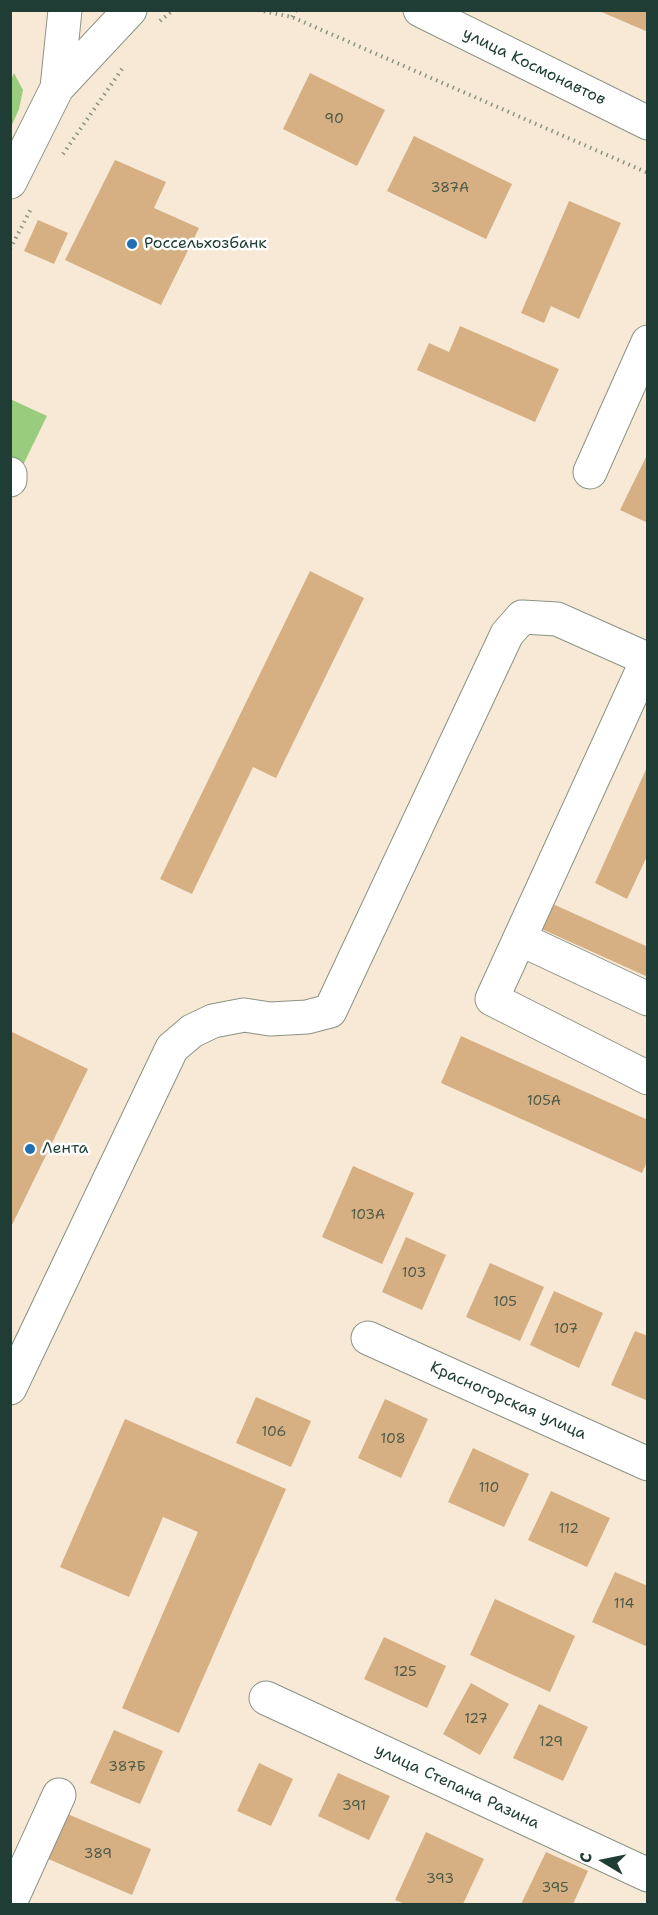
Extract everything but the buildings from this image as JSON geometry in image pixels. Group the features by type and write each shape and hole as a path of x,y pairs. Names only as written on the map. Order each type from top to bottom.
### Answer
{"street":[{"path":"10,182 57,88 64,10"},
{"name":"улица Космонавтов","path":"420,10 648,123"},
{"path":"57,88 144,17"},
{"path":"590,472 648,342"},
{"path":"10,474 13,476 10,480"},
{"path":"10,1388 172,1048 192,1031 213,1021 244,1015 270,1018 307,1017 330,1011 507,633 522,617 557,619 647,659 492,999 648,1078"},
{"path":"520,939 648,999"},
{"name":"Красногорская улица","path":"368,1338 648,1464"},
{"name":"улица Степана Разина","path":"266,1698 648,1875"},
{"path":"10,1903 59,1795"}],"path":[{"path":"144,17 173,10"},
{"path":"258,10 292,18 648,172"},
{"path":"292,18 296,10"},
{"path":"62,155 129,60"},
{"path":"10,249 32,206"}],"green space":[{"path":"14,73 23,90 19,109 11,127 11,80"},
{"path":"10,399 47,416 22,467 11,461"}],"place":[{"name":"Россельхозбанк","path":"132,244"},
{"name":"Лента","path":"30,1149"}]}
